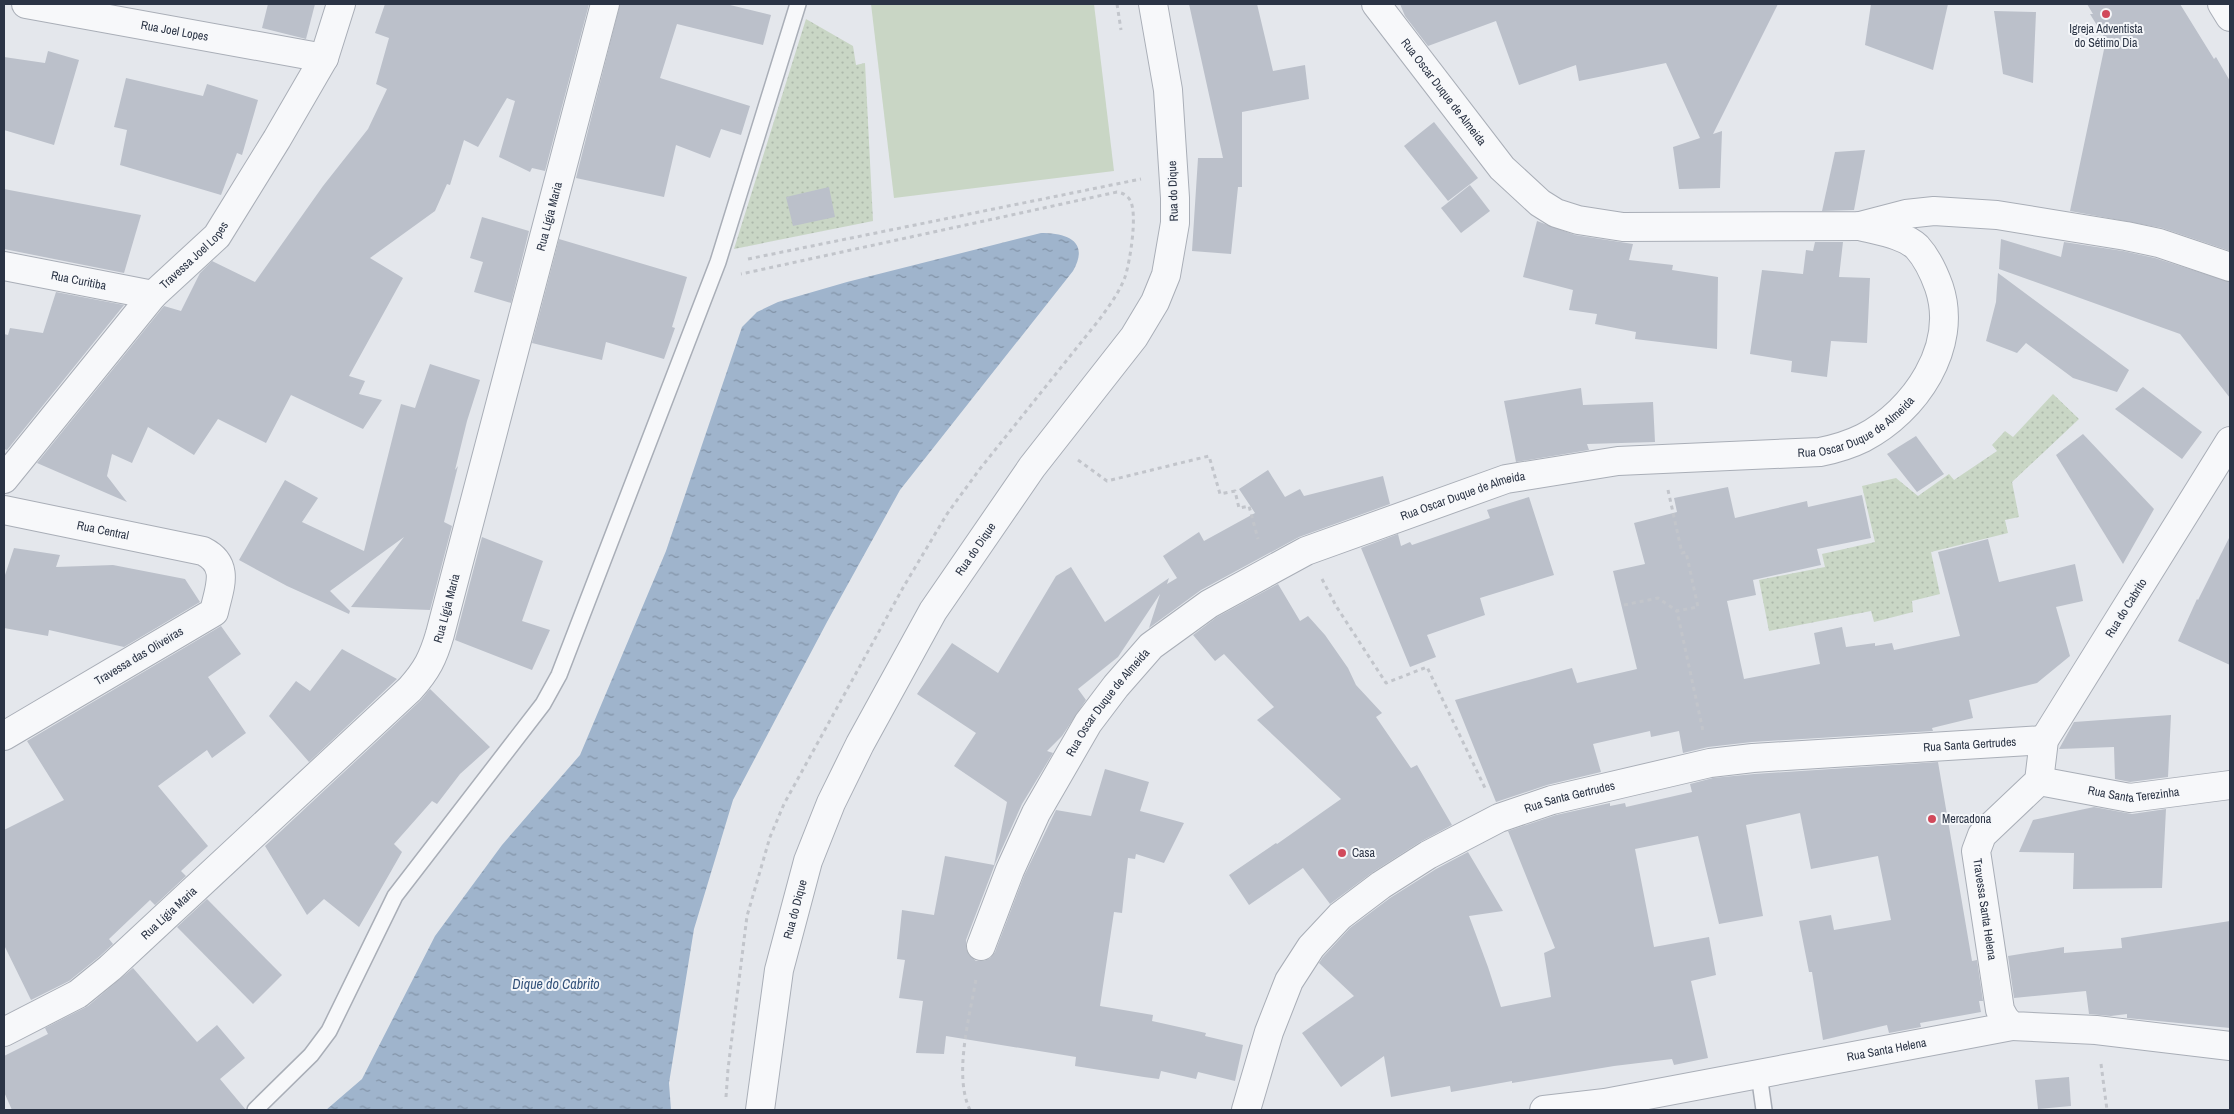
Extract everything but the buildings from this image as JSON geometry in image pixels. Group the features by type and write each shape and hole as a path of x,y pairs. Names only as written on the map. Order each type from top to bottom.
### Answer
{"street":[{"name":"Rua Joel Lopes","path":"26,4 324,58"},
{"name":"Travessa Joel Lopes","path":"4,480 153,295 217,236 324,58 341,4"},
{"name":"Rua Lígia Maria","path":"4,1032 78,994 105,972 410,689 425,672 434,655 440,634 605,4"},
{"name":"Rua do Dique","path":"760,1110 779,970 808,861 831,803 891,684 933,611 1032,467 1134,338 1155,302 1166,276 1175,223 1174,198 1168,90 1153,4"},
{"name":"Rua Oscar Duque de Almeida","path":"1376,4 1502,168 1540,204 1556,213 1578,220 1623,227 1860,226 1906,214 1934,211 1996,215 2159,243 2230,267"},
{"path":"2222,4 2230,17"},
{"name":"Rua Oscar Duque de Almeida","path":"981,946 1010,870 1036,814 1088,723 1116,686 1151,646 1209,604 1306,551 1506,479 1618,461 1820,452 1850,444 1877,430 1889,421 1915,394 1935,361 1943,329 1944,310 1935,277 1916,246 1902,238 1860,226"},
{"name":"Rua Curitiba","path":"4,266 153,295"},
{"name":"Rua do Cabrito","path":"2039,781 2044,740 2230,441"},
{"name":"Rua Central","path":"4,510 203,551"},
{"name":"Travessa das Oliveiras","path":"4,736 214,612 222,576 219,565 213,556 203,551"},
{"name":"Rua Santa Gertrudes","path":"1246,1110 1268,1032 1286,990 1311,947 1340,916 1381,885 1428,855 1499,818 1552,800 1710,763 1753,758 2044,740"},
{"name":"Rua Santa Terezinha","path":"2039,781 2130,798 2230,785"},
{"name":"Travessa Santa Helena","path":"2012,1026 2000,1010 1976,851 1982,835 2039,781"},
{"name":"Rua Santa Helena","path":"1544,1110 1605,1103 2012,1026 2096,1030 2230,1046"}],"lane":[{"path":"255,1110 311,1055 329,1031 395,896 543,704 559,675 718,262 798,4"},
{"path":"1759,1074 1764,1110"}],"path":[{"path":"1117,4 1122,33"},
{"path":"744,259 1148,177"},
{"path":"735,276 1117,192"},
{"path":"1080,461 1106,481 1209,456 1220,494 1235,491 1240,508 1249,506 1259,543"},
{"path":"1668,491 1682,553 1686,552 1698,607 1677,612"},
{"path":"1624,605 1658,598 1677,612 1703,732"},
{"path":"1336,606 1386,683 1427,667 1499,818"},
{"path":"970,1110 963,1084 963,1063 981,946"},
{"path":"2096,1030 2107,1110"}],"green space":[{"path":"871,4 1094,4 1114,171 894,198"},
{"path":"806,19 853,46 856,65 865,63 873,221 734,249"},
{"path":"2053,394 2079,419 2012,482 2019,517 2005,520 2008,533 1931,552 1940,594 1912,601 1913,612 1874,622 1871,611 1769,631 1759,580 1825,567 1822,554 1875,542 1862,486 1896,478 1918,496 1949,474 1954,480 1997,451 1992,445 2005,431 2013,437"}],"water":[{"name":"Dique do Cabrito","path":"1041,233 1051,233 1067,237 1073,241 1079,252 1078,261 1073,271 900,490 827,622 733,800 694,929 669,1083 671,1110 326,1110 362,1079 435,936 502,845 580,755 666,551 742,327 757,312 778,302 847,282"}],"place":[{"name":"Igreja Adventista do Sétimo Dia","path":"2106,14"},
{"name":"Mercadona","path":"1932,819"},
{"name":"Casa","path":"1342,853"}]}
